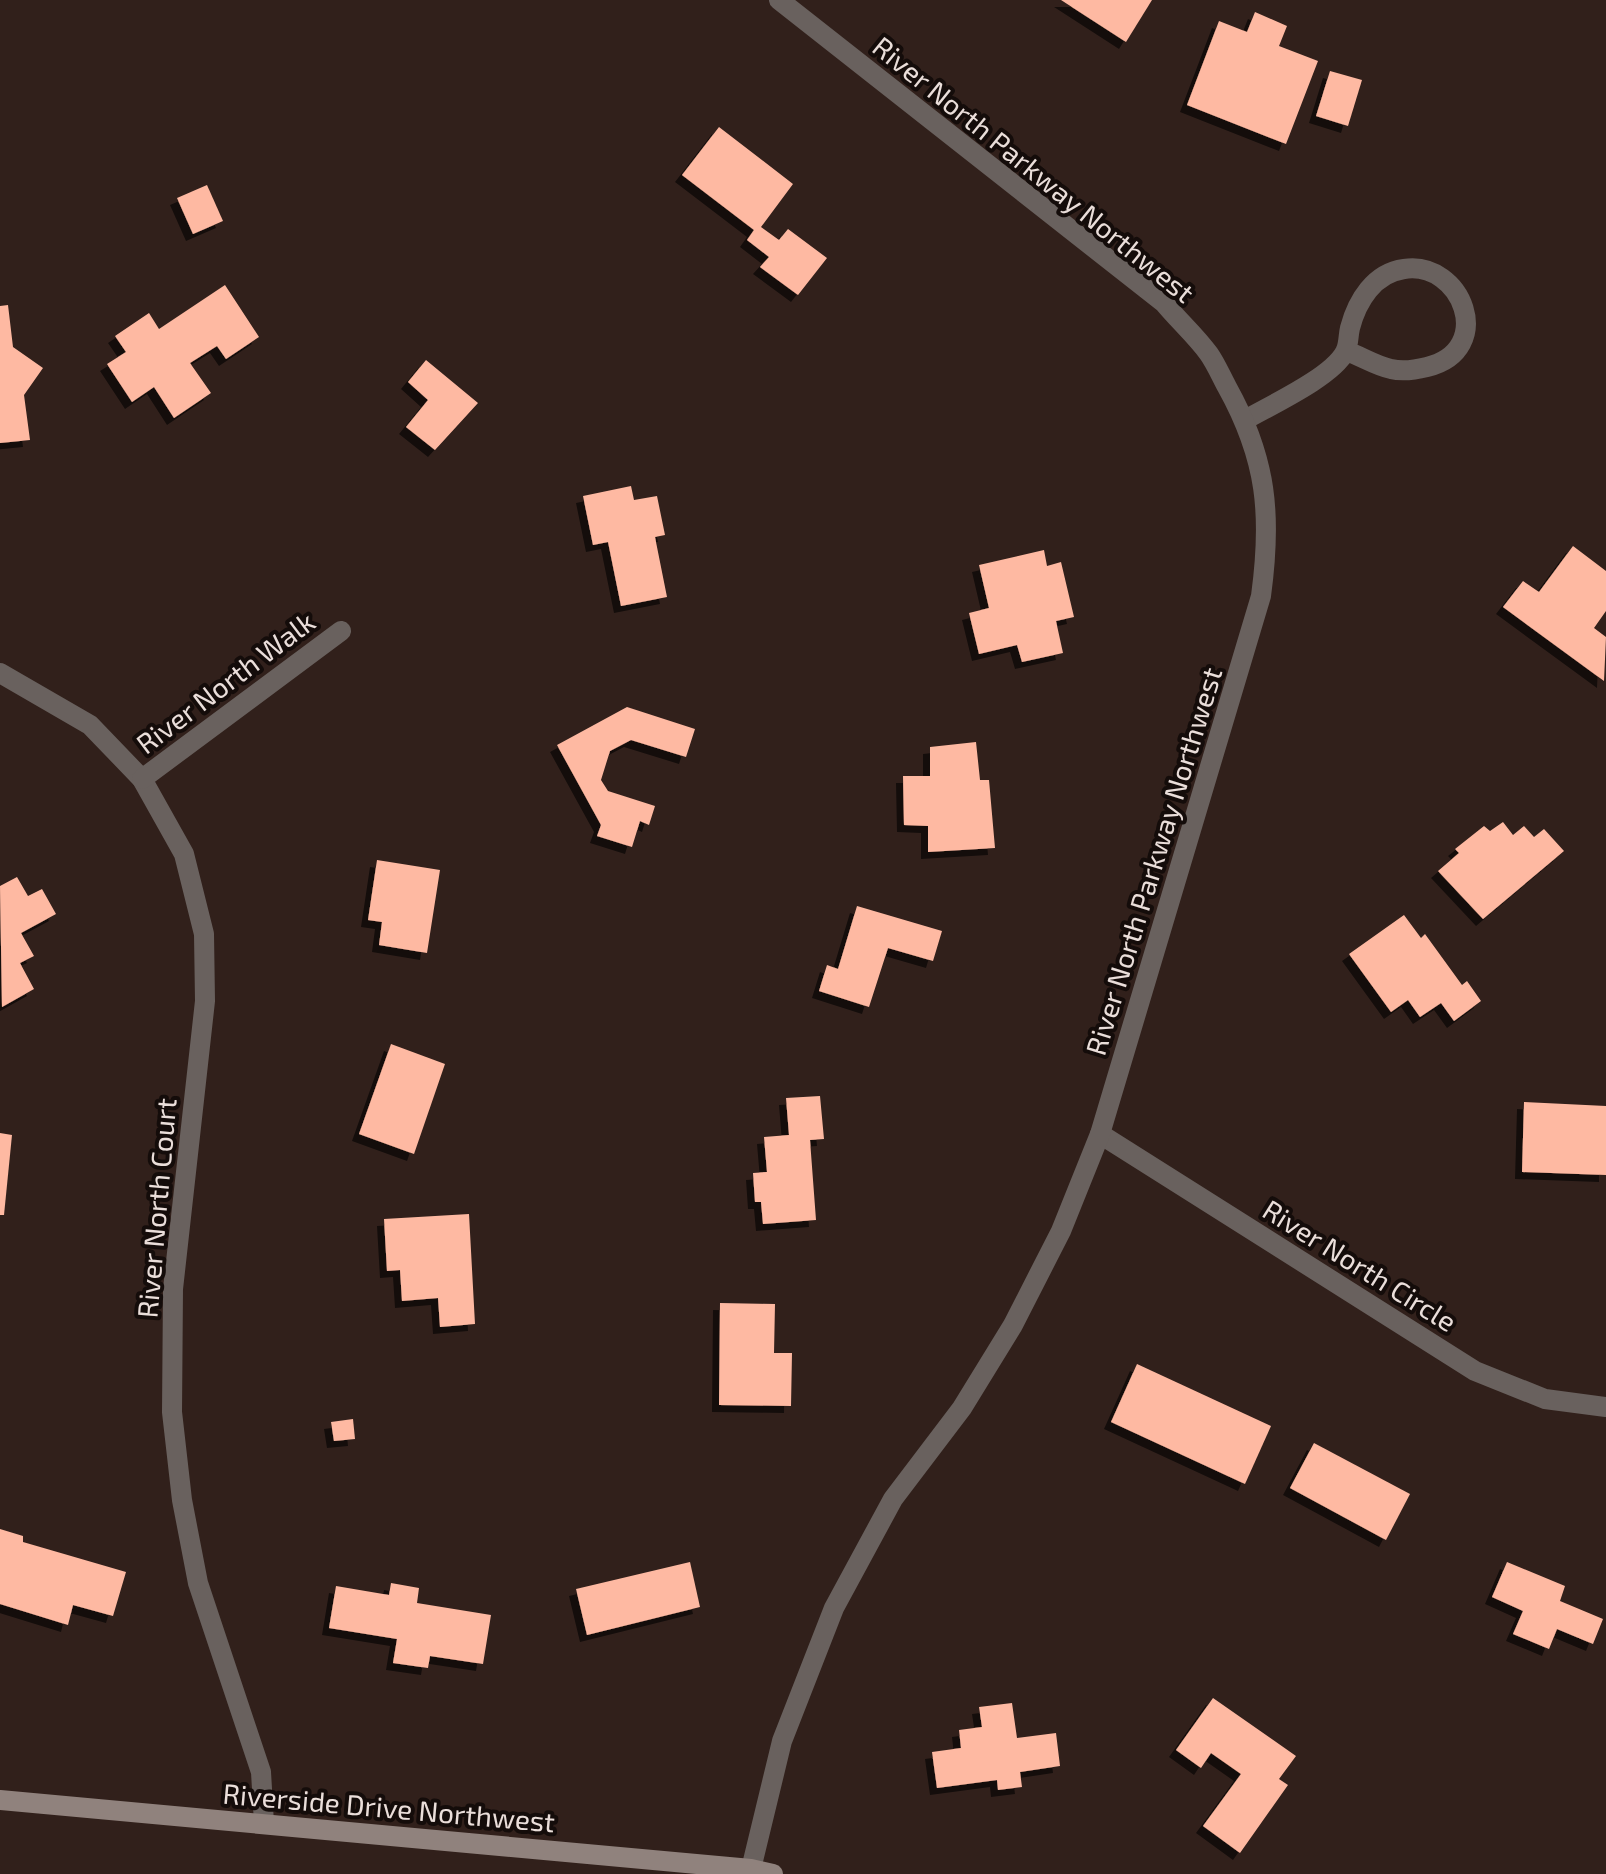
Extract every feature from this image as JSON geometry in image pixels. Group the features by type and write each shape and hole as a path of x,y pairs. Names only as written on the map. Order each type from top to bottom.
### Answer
{"street":[{"name":"River North Parkway Northwest","path":"751,1869 782,1741 834,1608 893,1499 962,1408 1013,1325 1061,1231 1100,1134 1261,596 1267,553 1266,505 1259,462 1245,420 1210,355 1164,303 779,0"},
{"path":"1245,420 1331,370 1346,351 1351,325 1371,285 1386,274 1406,268 1435,275 1451,285 1461,300 1465,338 1457,353 1445,362 1411,371 1390,369 1346,351"},
{"name":"River North Walk","path":"142,779 341,631"},
{"name":"River North Court","path":"0,673 90,725 142,779 184,854 204,934 205,1001 173,1289 172,1412 182,1500 198,1583 261,1772 264,1823"},
{"name":"River North Circle","path":"1100,1134 1475,1371 1545,1399 1606,1407"},
{"name":"Riverside Drive Northwest","path":"0,1800 751,1869 773,1874"}],"building":[{"path":"1061,0 1152,0 1126,42"},
{"path":"1255,12 1287,26 1279,46 1318,61 1286,144 1187,105 1219,21 1247,32"},
{"path":"1330,71 1362,80 1348,126 1316,116"},
{"path":"719,127 793,184 761,227 779,240 788,229 827,258 798,295 760,267 769,257 747,240 754,230 682,175"},
{"path":"207,185 223,221 193,234 177,198"},
{"path":"225,285 259,337 226,359 217,346 190,363 211,393 174,418 154,387 132,402 107,364 126,352 115,336 149,313 159,329"},
{"path":"8,305 13,347 43,368 24,395 30,440 0,443 0,306"},
{"path":"426,360 478,403 435,450 406,427 428,400 408,382"},
{"path":"631,486 634,500 657,496 665,535 655,537 667,597 621,606 608,542 593,545 583,496"},
{"path":"1573,546 1606,571 1606,611 1594,628 1606,637 1604,681 1503,607 1523,581 1539,592"},
{"path":"1044,550 1047,566 1061,562 1074,617 1056,621 1063,653 1022,662 1017,645 979,654 969,613 989,608 979,565"},
{"path":"627,707 695,729 686,757 631,740 610,751 601,780 608,791 655,806 649,825 640,821 632,847 597,836 601,825 557,745"},
{"path":"976,742 980,780 989,780 995,848 928,852 928,826 904,825 903,776 930,776 930,747"},
{"path":"1503,822 1513,835 1524,826 1534,837 1544,829 1564,851 1483,919 1438,871 1459,853 1455,849 1484,826 1490,831"},
{"path":"377,860 440,870 427,953 379,945 382,922 368,920"},
{"path":"17,877 28,896 42,889 56,914 21,933 34,956 20,963 34,989 2,1007 0,886"},
{"path":"857,906 942,931 933,961 888,948 869,1007 819,991 827,965 838,969"},
{"path":"1404,915 1421,938 1425,934 1462,985 1467,981 1481,1001 1454,1021 1441,1003 1420,1017 1408,1000 1391,1012 1349,954"},
{"path":"391,1044 445,1064 414,1154 359,1134"},
{"path":"820,1096 824,1139 810,1140 816,1220 763,1224 761,1202 755,1202 753,1173 767,1172 764,1137 789,1135 786,1098"},
{"path":"1524,1102 1606,1106 1606,1175 1522,1172"},
{"path":"0,1133 12,1135 4,1215 0,1215"},
{"path":"469,1214 475,1324 440,1327 438,1298 402,1301 400,1270 387,1271 384,1219"},
{"path":"720,1303 775,1304 774,1353 792,1353 791,1406 719,1405"},
{"path":"1137,1364 1271,1426 1245,1484 1111,1422"},
{"path":"353,1419 355,1439 334,1441 331,1422"},
{"path":"1314,1443 1410,1494 1386,1540 1290,1488"},
{"path":"0,1529 23,1536 23,1542 126,1572 113,1616 73,1605 68,1625 0,1604"},
{"path":"690,1562 700,1607 587,1635 576,1589"},
{"path":"1507,1562 1565,1586 1560,1601 1603,1619 1593,1644 1557,1629 1549,1649 1513,1634 1523,1611 1492,1597"},
{"path":"391,1583 419,1588 417,1603 491,1615 483,1664 430,1656 428,1668 393,1663 397,1639 329,1628 336,1586 389,1595"},
{"path":"1213,1698 1296,1756 1279,1779 1288,1785 1240,1853 1203,1826 1241,1774 1211,1753 1201,1768 1176,1750"},
{"path":"1012,1703 1017,1738 1056,1733 1060,1766 1020,1772 1022,1787 998,1790 997,1780 937,1788 932,1752 961,1748 959,1730 982,1727 979,1707"}]}
